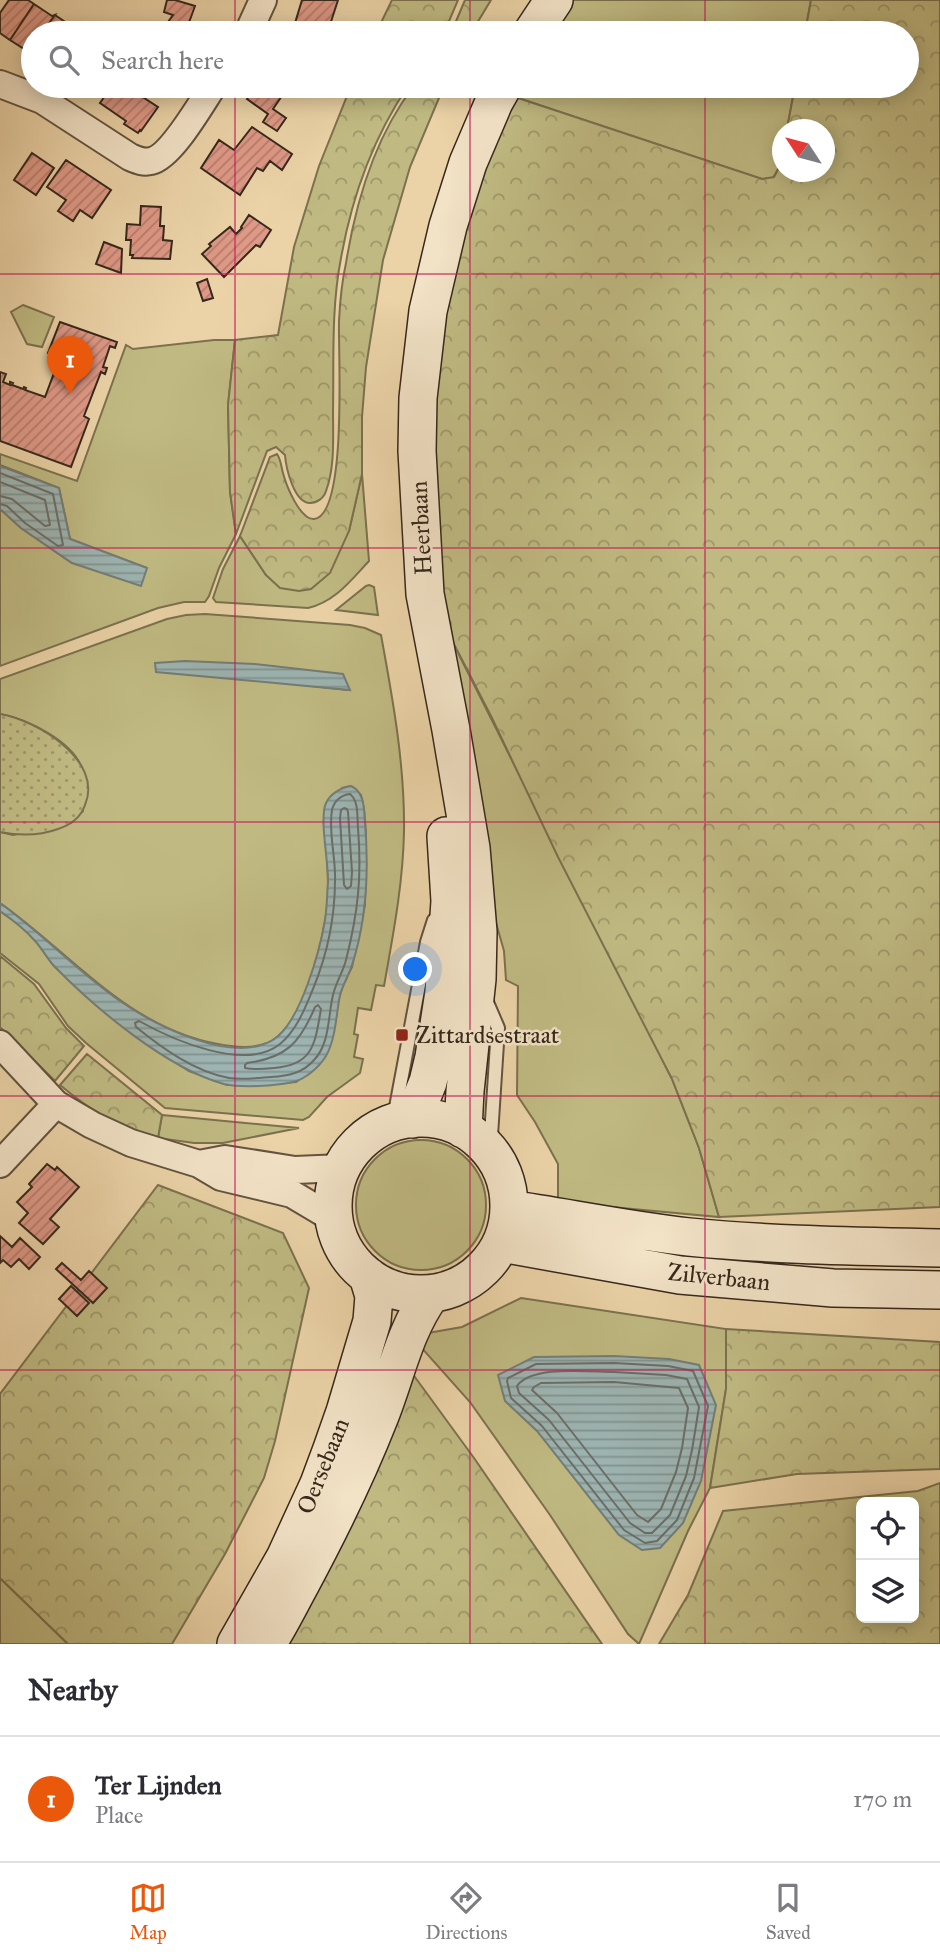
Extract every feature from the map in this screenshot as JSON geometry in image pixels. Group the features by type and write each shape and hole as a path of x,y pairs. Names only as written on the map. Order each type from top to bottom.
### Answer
{"main road":[{"path":"515,21 528,0"},
{"path":"540,21 554,0"},
{"name":"Heerbaan","path":"403,1121 428,1082 439,1030 449,932 449,874 442,799 409,617 399,533 394,444 397,392 408,304 426,222 442,170 474,98"},
{"name":"Heerbaan","path":"476,1140 464,1091 477,979 478,932 471,848 425,594 419,502 418,398 428,311 448,226 468,163 496,98"},
{"path":"437,1120 476,1140 502,1171 508,1192 505,1226 486,1265 470,1279 451,1289 430,1294 400,1292 368,1276 341,1244 334,1219 335,1189 342,1168 359,1144 373,1133 403,1121 437,1120"},
{"name":"Zilverbaan","path":"505,1226 582,1222 690,1237 839,1246 940,1248"},
{"name":"Zilverbaan","path":"505,1226 680,1275 833,1288 940,1290"},
{"name":"Oersebaan","path":"236,1644 285,1558 319,1485 332,1449 372,1321 374,1296 368,1276"},
{"name":"Oersebaan","path":"267,1644 338,1511 380,1415 411,1328 430,1294"}],"street":[{"path":"253,21 263,0"},
{"path":"0,84 21,92"},
{"path":"36,98 130,157 143,162 153,161 170,149 205,98"},
{"path":"0,1044 56,1104 92,1125 131,1143 199,1164 221,1177 292,1194 334,1219"},
{"path":"0,1164 56,1104"},
{"path":"199,1164 225,1159 295,1170 342,1168"}],"green space":[{"path":"392,0 458,0 449,21 382,21"},
{"path":"465,0 491,0 478,21 456,21"},
{"path":"565,0 811,0 807,21 553,21"},
{"path":"811,0 940,0 940,1207 719,1217 699,1148 672,1079 558,857 492,718 440,617 432,346 460,212 511,98 518,98 762,179 772,177 772,182 835,182 835,119 789,119 793,98 919,98 919,21 807,21"},
{"path":"346,98 401,98 374,147 351,212 346,235 334,316 333,452 325,494 313,503 304,501 292,484 285,455 276,447 267,451 236,534 230,492 228,405 235,340 278,335 294,247 319,166"},
{"path":"405,98 439,98 410,167 383,260 366,367 362,417 362,474 349,531 330,573 311,589 299,591 280,588 266,575 240,536 270,457 277,454 290,493 304,514 314,519 325,511 337,462 339,314 350,240 369,170"},
{"path":"518,98 793,98 789,119 772,119 772,178 762,179"},
{"path":"23,305 54,317 42,347 27,344 11,312"},
{"path":"235,340 228,405 230,492 236,534 209,596 205,602 184,602 158,608 0,666 0,509 21,528 72,563 147,568 70,539 59,488 0,465 0,454 77,481 126,345 133,349"},
{"path":"362,474 369,561 342,589 326,601 308,608 216,602 213,598 223,569 240,536 266,575 349,531"},
{"path":"366,586 374,587 378,615 336,610"},
{"path":"205,614 350,625 381,635 403,783 402,871 394,929 384,986 376,985 371,1010 358,1008 354,1034 358,1035 354,1057 363,1059 360,1073 327,1097 303,1120 165,1108 86,1043 68,1026 39,984 0,953 0,911 36,941 54,966 103,1011 139,1039 189,1071 227,1085 296,1082 319,1065 343,985 352,967 365,905 364,810 361,795 351,786 342,788 324,820 327,904 309,983 287,1027 277,1037 261,1045 231,1046 196,1039 164,1026 107,990 0,903 0,832 13,835 71,823 83,811 84,786 79,761 61,742 23,721 0,714 0,679 167,619","holes":["342,674 349,690 256,680"]},
{"path":"440,617 672,1079 699,1148 719,1217 558,1202 558,1164 517,1095 518,986 506,980 504,951 487,891"},
{"path":"0,714 31,724 63,745 76,758 85,773 88,788 85,805 71,823 37,834 0,832"},
{"path":"0,956 34,984 66,1028 84,1046 55,1081 0,1027"},
{"path":"87,1054 162,1115 158,1138 131,1130 106,1118 60,1085"},
{"path":"162,1115 299,1128 223,1143 194,1143 158,1138"},
{"path":"421,1140 446,1145 467,1159 481,1180 486,1205 481,1230 467,1251 446,1265 421,1270 396,1265 375,1251 361,1230 356,1205 361,1180 375,1159 396,1145"},
{"path":"158,1185 283,1233 309,1288 275,1441 264,1478 225,1554 172,1644 68,1644 0,1578 0,1394"},
{"path":"521,1298 726,1329 726,1389 710,1488 688,1531 639,1644 628,1634 550,1515 470,1402 411,1336 462,1327"},
{"path":"726,1329 940,1342 940,1469 797,1474 710,1488 726,1389"},
{"path":"412,1373 474,1458 602,1644 284,1644"},
{"path":"940,1483 940,1644 659,1644 688,1595 723,1511 856,1497 856,1623 919,1623 919,1497 860,1497 918,1491"},
{"path":"0,1578 68,1644 0,1644"}],"water":[{"path":"0,466 59,488 70,539 147,568 141,586 72,563 21,528 0,509"},
{"path":"185,661 255,664 343,674 350,690 156,672 155,663"},
{"path":"351,786 359,792 363,802 366,841 367,877 361,930 352,965 340,995 329,1049 316,1068 298,1080 268,1085 231,1085 202,1076 180,1065 112,1019 55,967 28,933 0,911 0,903 104,989 153,1021 215,1045 236,1048 256,1046 273,1040 292,1019 319,949 326,911 328,874 324,830 326,803 333,794"},
{"path":"614,1356 669,1359 699,1365 716,1405 701,1481 683,1523 660,1548 642,1550 619,1535 537,1431 505,1401 498,1375 534,1357"}],"building":[{"path":"9,0 28,0 34,4 10,40 0,33 0,13"},
{"path":"167,0 195,6 190,21 169,21 173,15 164,12"},
{"path":"302,0 338,0 331,21 296,21"},
{"path":"34,4 52,16 55,15 51,21 23,21"},
{"path":"55,15 64,21 51,21"},
{"path":"21,24 21,47 10,40"},
{"path":"104,98 144,98 158,107 138,133 100,103"},
{"path":"280,98 273,109 286,118 277,131 263,122 268,114 247,99"},
{"path":"252,127 292,154 282,170 270,161 263,171 257,168 240,195 201,168 219,140 234,150"},
{"path":"32,153 54,168 36,195 14,180"},
{"path":"66,160 111,190 92,218 80,210 73,221 58,211 66,200 47,187"},
{"path":"141,206 161,207 160,226 164,226 163,240 172,241 170,259 132,258 133,255 130,255 131,240 126,240 127,224 140,225"},
{"path":"249,215 271,230 260,247 256,245 224,277 202,254 211,246 209,244 230,227 236,234"},
{"path":"104,242 122,249 121,273 96,264"},
{"path":"207,279 213,298 203,301 197,283"},
{"path":"60,322 117,342 115,348 110,346 103,367 107,368 105,374 101,372 84,416 89,419 71,467 0,441 0,372 6,374 3,382 10,385 10,382 13,383 12,385 23,389 24,387 25,390 45,397 60,357 48,353"},
{"path":"47,1164 55,1170 57,1167 79,1187 50,1219 59,1227 43,1244 19,1223 28,1213 17,1202 32,1187 29,1184"},
{"path":"0,1236 12,1247 20,1238 40,1257 29,1269 19,1259 11,1267 3,1260 0,1263"},
{"path":"62,1263 81,1280 89,1271 107,1288 93,1303 56,1269"},
{"path":"71,1286 89,1303 77,1316 59,1299"}],"place":[{"name":"Ter Lijnden","path":"70,394"},
{"name":"Zittardsestraat","path":"402,1035"}]}
